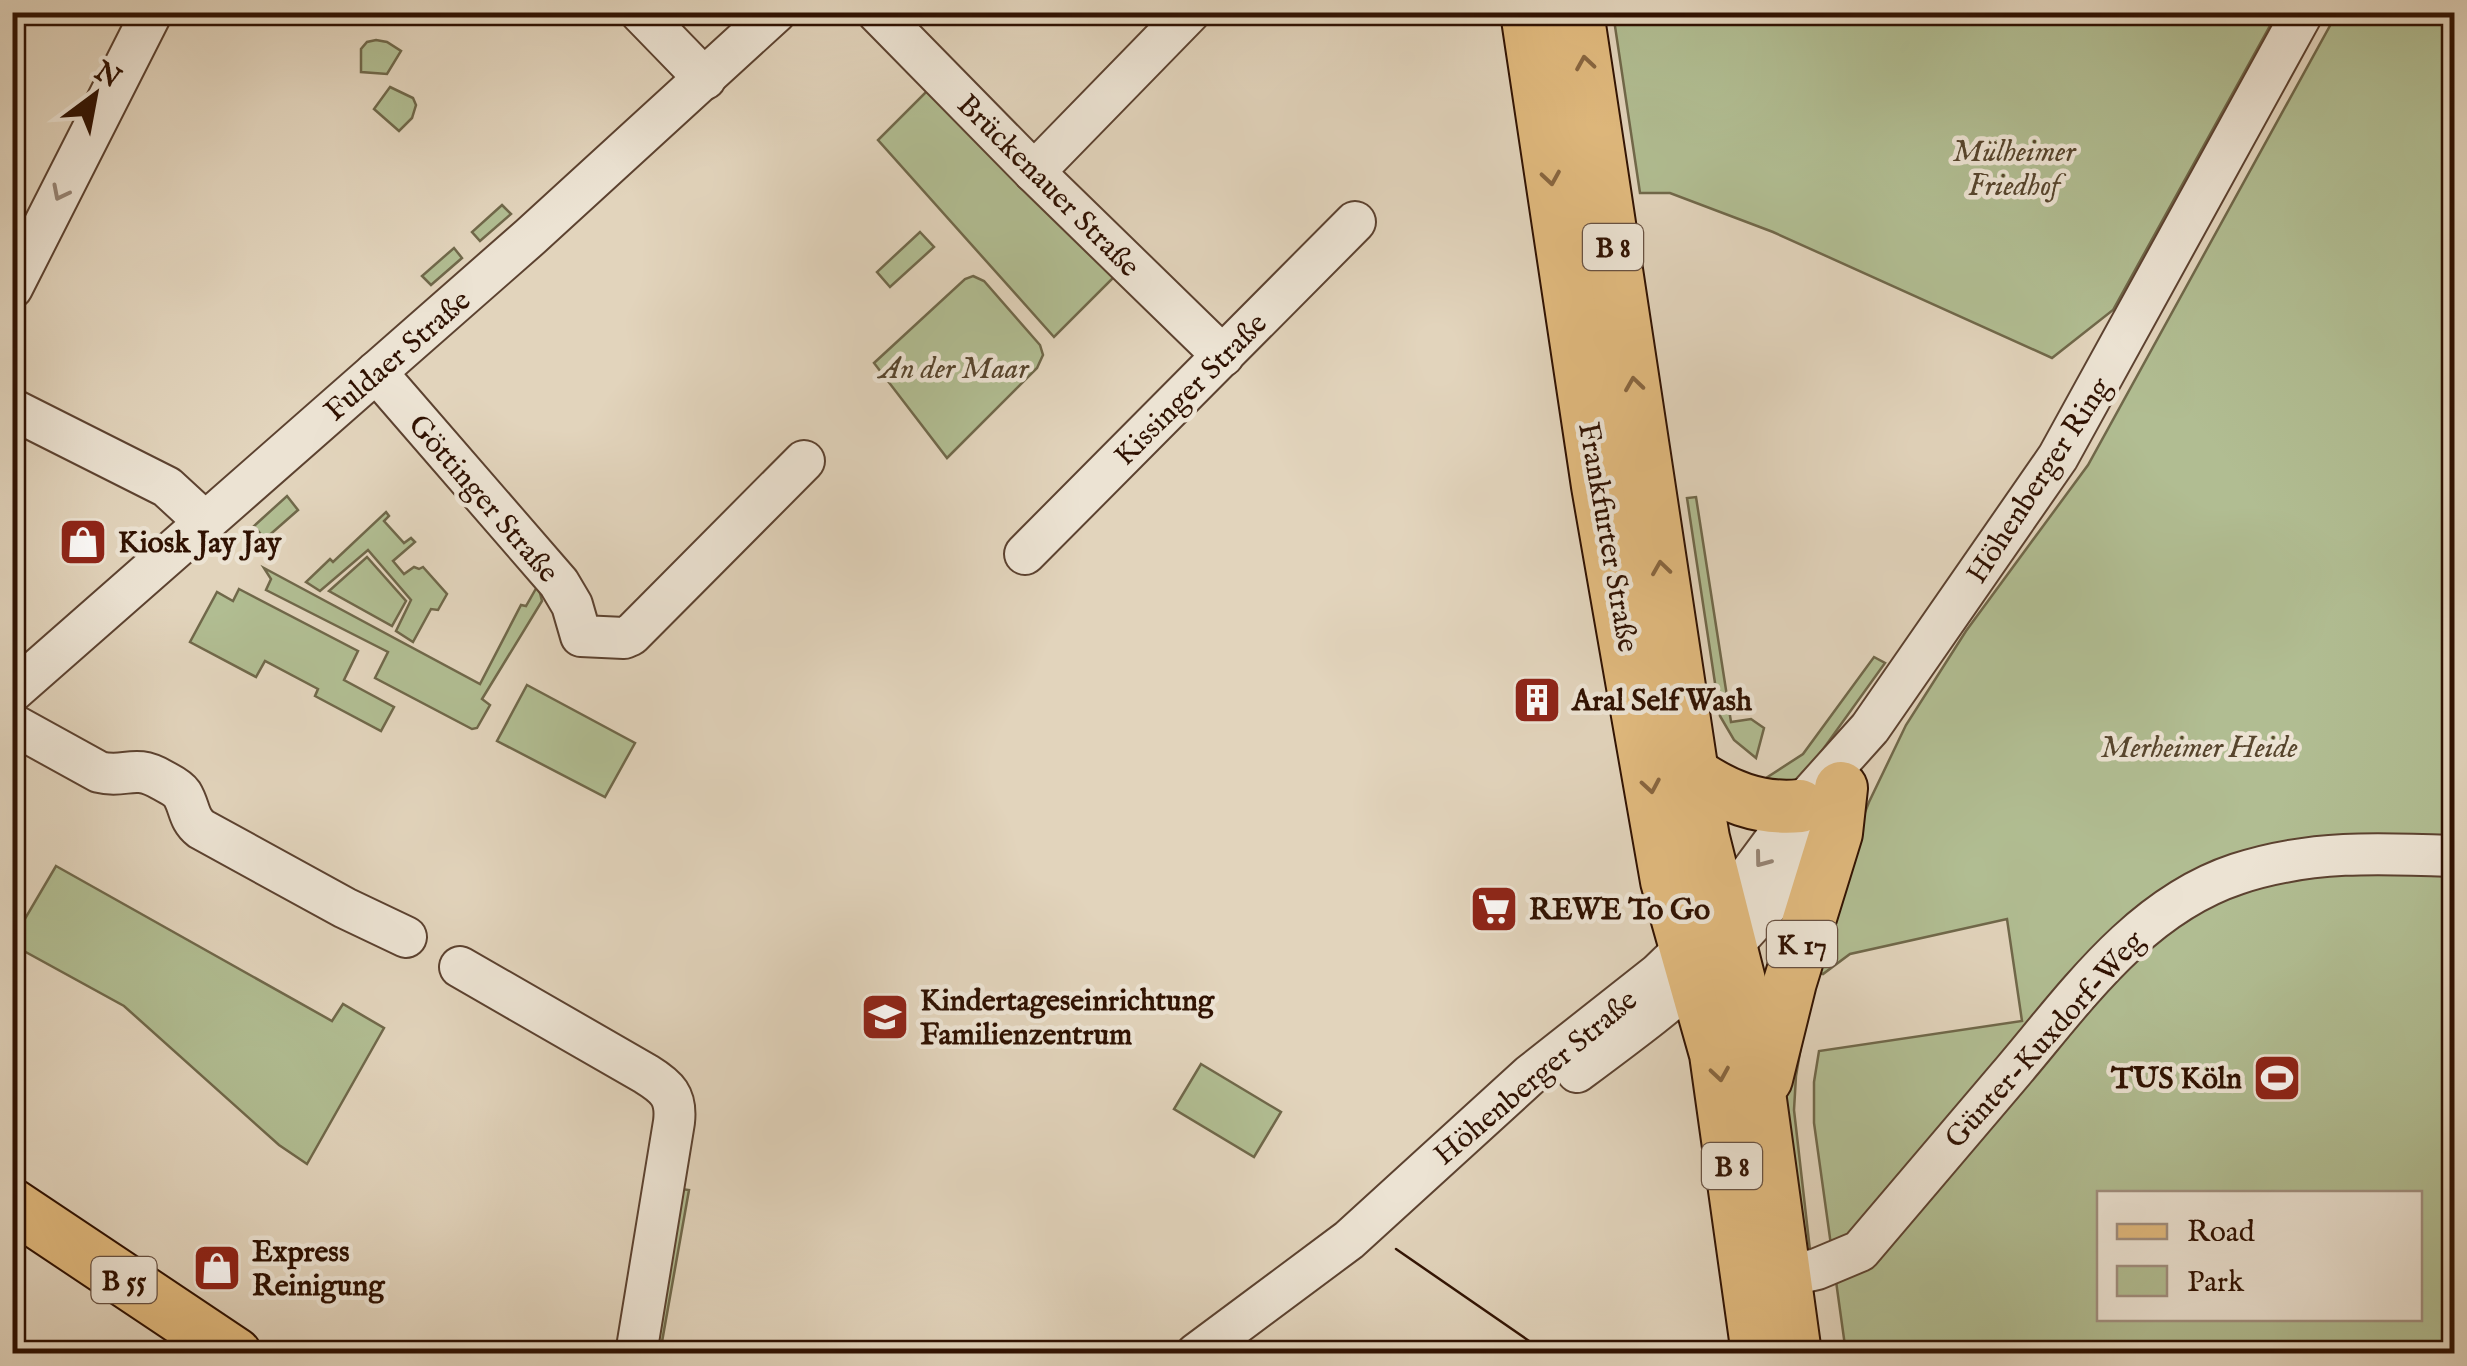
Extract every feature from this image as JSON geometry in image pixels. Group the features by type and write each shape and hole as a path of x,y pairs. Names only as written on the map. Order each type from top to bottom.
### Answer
{"main road":[{"name":"Frankfurter Straße","path":"1527,12 1623,483 1692,773 1716,1054 1758,1354"},
{"name":"Frankfurter Straße","path":"1577,12 1667,882 1746,1004 1796,1354"},
{"path":"1692,773 1722,793 1747,802 1821,797"},
{"name":"K 17","path":"1761,1100 1790,982 1836,833 1821,797"},
{"name":"B 55","path":"12,1205 235,1354"}],"street":[{"path":"12,288 152,12"},
{"path":"640,12 705,79"},
{"name":"Fuldaer Straße","path":"12,692 776,12"},
{"name":"Brückenauer Straße","path":"878,12 1034,172 1223,356"},
{"path":"1034,172 1190,12"},
{"name":"Höhenberger Ring","path":"1821,797 2058,457 2304,12"},
{"name":"Kissinger Straße","path":"1025,554 1355,222"},
{"name":"Göttinger Straße","path":"376,372 559,584 572,605 581,636 632,635 804,461"},
{"path":"12,409 166,487 204,522"},
{"path":"12,724 99,772 148,772 176,788 200,830 406,937"},
{"name":"K 17","path":"1708,948 1788,883 1821,797"},
{"name":"Günter-Kuxdorf-Weg","path":"1787,1276 1817,1269 1860,1250 2073,1002 2136,933 2165,909 2233,875 2285,860 2348,852 2454,856"},
{"name":"Höhenberger Straße","path":"1196,1354 1349,1240 1393,1218 1528,1108 1708,948"},
{"path":"460,967 646,1074 670,1092 675,1104 674,1122 636,1354"}],"green space":[{"name":"Mülheimer Friedhof","path":"1613,12 2277,13 2113,310 2052,358 1773,232 1670,193 1640,193"},
{"name":"Merheimer Heide","path":"2337,13 2454,13 2454,1353 1846,1353 1814,1123 1819,1051 2022,1021 2007,919 1850,954 1823,974 1804,968 1869,802 1906,725 1966,631 2088,465"},
{"path":"376,40 401,51 387,74 361,72 361,49"},
{"path":"390,87 413,98 416,105 412,118 399,131 374,109"},
{"path":"928,90 1114,277 1054,337 878,140"},
{"path":"502,205 511,214 480,241 472,232"},
{"path":"920,232 934,247 890,287 877,272"},
{"path":"454,248 462,258 431,285 422,276"},
{"name":"An der Maar","path":"973,276 984,281 1040,345 1043,355 1037,368 947,458 874,363 965,279"},
{"path":"287,496 298,510 265,539 254,526"},
{"path":"1696,497 1731,722 1751,719 1764,728 1756,758 1734,740 1720,716 1687,498"},
{"path":"386,512 389,516 384,521 404,543 411,538 415,542 393,561 404,574 414,567 423,567 447,594 438,610 431,609 413,642 396,631 411,600 368,550 320,591 306,582"},
{"path":"367,557 406,601 392,626 329,591"},
{"path":"264,568 480,684 521,605 526,606 538,585 542,601 482,699 490,705 477,728 472,729 375,678 388,652 266,590 271,579"},
{"path":"239,589 358,651 344,680 394,707 381,731 315,696 318,689 265,661 256,677 190,642 217,592 233,601"},
{"path":"1874,657 1885,663 1806,773 1791,784 1763,780 1803,754"},
{"path":"527,685 635,743 605,797 497,741"},
{"path":"56,866 332,1021 343,1004 384,1028 307,1164 279,1145 124,1006 13,945"},
{"path":"1805,1022 1794,1110 1810,1250 1797,1242 1781,1104"},
{"path":"1201,1064 1281,1112 1254,1157 1174,1109"},
{"path":"681,1189 689,1190 660,1353 652,1354"}],"tram line":[{"path":"1396,1249 1548,1354"}],"place":[{"name":"Kiosk Jay Jay","path":"83,542"},
{"name":"Aral Self Wash","path":"1537,700"},
{"name":"REWE To Go","path":"1494,909"},
{"name":"Kindertageseinrichtung Familienzentrum","path":"885,1017"},
{"name":"TUS Köln","path":"2277,1078"},
{"name":"Express Reinigung","path":"217,1268"}]}
